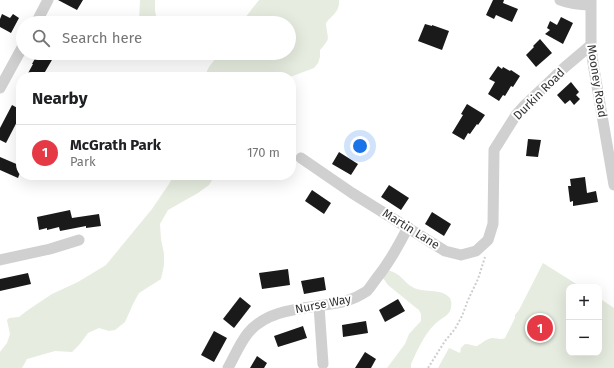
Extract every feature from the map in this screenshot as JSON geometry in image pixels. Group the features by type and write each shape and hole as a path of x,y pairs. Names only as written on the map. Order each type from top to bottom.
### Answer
{"street":[{"path":"40,16 48,0"},
{"path":"560,0 581,5 590,2"},
{"name":"Mooney Road","path":"590,2 591,45 595,82 614,185"},
{"name":"Durkin Road","path":"488,240 493,224 494,150 516,115 525,105 591,45"},
{"path":"0,88 16,59"},
{"name":"Martin Lane","path":"301,158 352,193 445,251 461,255 476,251 488,240"},
{"name":"Nurse Way","path":"228,368 248,334 257,324 282,312 354,299 368,290 382,272 408,227"},
{"path":"0,260 50,249 79,240"},
{"path":"319,306 323,364"}],"path":[{"path":"428,368 445,341 455,329 462,316 485,260 488,240"}],"shaded area":[{"path":"140,0 155,0 156,16 139,16"},
{"path":"259,0 339,0 337,10 326,23 328,38 320,50 318,63 314,68 296,75 296,72 207,72 215,60 296,60 296,16 246,16"},
{"path":"171,180 212,180 209,185 198,193 168,210 160,224 164,254 164,265 161,279 139,293 125,322 115,330 109,331 99,328 88,333 72,352 55,351 27,359 22,368 0,368 0,352 7,343 10,334 7,320 9,318 19,317 52,294 78,282 106,265 152,209"},
{"path":"543,263 576,284 566,284 566,356 602,356 602,300 614,308 614,368 438,368 449,348 460,353 461,348 465,344 477,346 492,338 505,338 515,315"},
{"path":"386,270 396,273 409,285 417,289 446,294 451,300 450,311 427,333 413,359 411,368 387,368 405,344 409,334 421,321 421,314 419,310 388,285 383,278"}],"building":[{"path":"58,0 83,0 77,10"},
{"path":"493,0 504,0 503,3 518,9 512,22 496,15 494,19 486,15"},
{"path":"2,14 10,18 13,14 16,16 16,24 11,33 0,27 0,19"},
{"path":"561,17 573,23 563,44 545,34 550,30 547,28 550,21 557,25"},
{"path":"425,24 449,31 442,50 418,41"},
{"path":"540,39 552,53 536,67 526,55"},
{"path":"34,60 52,60 45,72 29,72"},
{"path":"498,66 502,69 503,67 510,71 511,70 520,76 513,87 511,86 505,96 503,95 499,101 488,94 495,82 489,79"},
{"path":"571,82 579,92 576,95 580,99 574,105 570,100 565,104 557,95"},
{"path":"467,104 485,115 470,134 468,133 464,140 452,133 463,115 461,114"},
{"path":"12,105 16,107 16,124 6,143 0,140 0,128"},
{"path":"528,139 541,140 538,157 526,156"},
{"path":"339,152 358,164 351,175 332,164"},
{"path":"0,157 16,164 16,177 0,170"},
{"path":"585,177 587,193 596,191 598,202 573,206 573,201 570,202 568,186 571,186 570,179"},
{"path":"389,185 409,198 401,210 381,197"},
{"path":"312,190 331,203 324,214 305,201"},
{"path":"70,210 72,218 99,214 101,226 86,228 86,226 60,231 59,227 39,230 37,217"},
{"path":"432,212 451,224 444,236 425,224"},
{"path":"288,269 290,285 262,289 259,273"},
{"path":"28,273 31,284 0,291 0,279"},
{"path":"324,277 326,290 304,294 301,281"},
{"path":"240,297 251,306 234,328 223,319"},
{"path":"398,299 405,311 385,322 379,310"},
{"path":"366,321 368,333 343,337 342,325"},
{"path":"303,326 307,338 278,347 274,336"},
{"path":"214,331 227,338 214,362 201,355"},
{"path":"365,352 376,359 371,368 355,368"},
{"path":"257,356 267,363 264,368 250,368"}],"place":[{"name":"McGrath Park","path":"540,328"}]}
